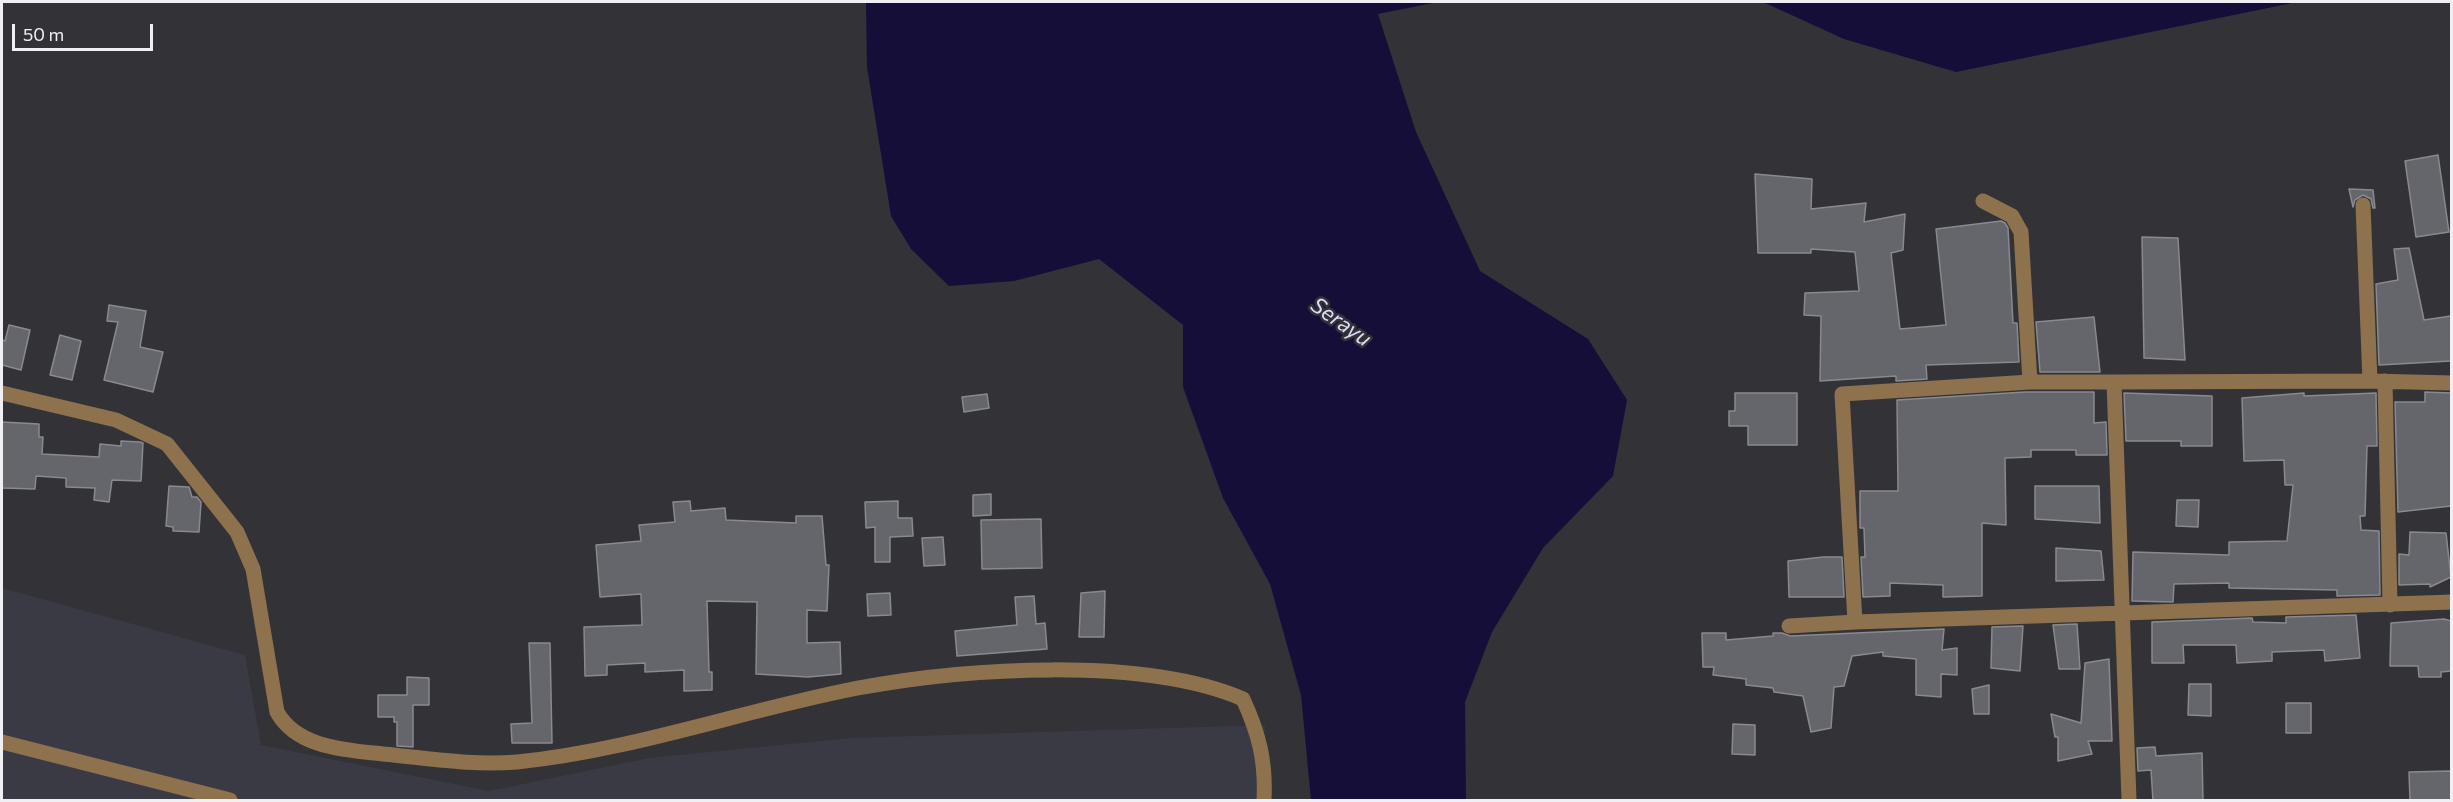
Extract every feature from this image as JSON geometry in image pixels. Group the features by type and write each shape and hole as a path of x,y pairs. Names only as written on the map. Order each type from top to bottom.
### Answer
{"street":[{"path":"1983,201 2012,216 2021,232 2030,382"},
{"path":"2363,204 2377,381 2390,605"},
{"path":"1855,622 1842,394 2030,382 2377,381 2451,384"},
{"path":"2114,382 2129,801"},
{"path":"2,393 116,420 167,444 237,532 253,569 277,712 284,724 293,731 340,749 449,762 516,762 599,751 859,688 1039,669 1143,676 1202,686 1243,699 1258,733 1265,781 1264,801"},
{"path":"1789,626 2451,602"},
{"path":"2,742 230,801"}],"shaded area":[{"path":"2,588 245,655 261,745 489,791 649,758 851,738 1265,725 1257,800 2,800"}],"water":[{"name":"Serayu","path":"866,2 1438,2 1378,14 1416,132 1480,271 1588,339 1627,400 1613,476 1543,548 1492,632 1465,702 1466,800 1311,800 1301,695 1270,584 1223,498 1183,387 1183,325 1099,259 1014,281 949,286 911,249 891,216 867,67"},
{"path":"1763,2 2297,2 1956,72 1844,39"}],"building":[{"path":"2438,155 2449,232 2416,237 2405,161"},
{"path":"1755,174 1812,179 1811,209 1866,203 1864,222 1905,214 1903,250 1891,253 1900,329 1946,325 1936,229 2001,221 2005,223 2008,228 2013,323 2017,323 2019,362 1926,365 1927,379 1896,381 1896,376 1820,381 1821,316 1804,315 1805,293 1859,291 1855,252 1811,249 1811,253 1758,253"},
{"path":"2349,189 2373,190 2375,208 2373,208 2371,199 2363,195 2355,200 2353,207"},
{"path":"2142,237 2178,238 2185,360 2144,358"},
{"path":"2409,248 2424,320 2451,316 2451,361 2379,365 2376,284 2398,280 2394,249"},
{"path":"109,305 146,311 140,347 163,352 153,392 104,380 118,322 107,321"},
{"path":"2094,317 2100,372 2040,372 2036,322"},
{"path":"9,325 30,330 21,370 2,365 2,340 5,341"},
{"path":"60,335 81,341 72,380 50,375"},
{"path":"2025,392 2094,392 2094,423 2106,422 2107,455 2076,455 2076,450 2031,450 2031,457 2005,458 2006,525 1982,523 1982,596 1943,597 1943,585 1890,583 1890,596 1863,597 1861,557 1865,557 1864,528 1860,528 1860,491 1898,491 1897,400"},
{"path":"2425,392 2451,393 2451,506 2398,512 2395,402 2425,402"},
{"path":"1735,393 1797,393 1797,445 1748,445 1748,426 1729,426 1729,411 1735,411"},
{"path":"2124,393 2212,396 2212,446 2181,446 2181,441 2126,441"},
{"path":"2304,393 2304,396 2376,393 2377,446 2367,446 2365,516 2360,516 2361,530 2379,531 2380,595 2337,596 2337,590 2229,588 2229,583 2174,584 2173,602 2132,601 2133,552 2229,555 2229,542 2287,541 2293,485 2285,485 2284,460 2244,461 2242,398"},
{"path":"987,394 989,408 964,412 962,397"},
{"path":"2,422 39,424 39,437 43,437 42,454 99,457 100,444 121,446 121,441 143,443 141,481 112,480 109,502 94,500 95,488 66,487 66,478 36,476 35,489 2,488"},
{"path":"169,486 189,487 192,497 197,497 201,502 199,532 173,531 173,527 166,526"},
{"path":"2035,486 2099,486 2100,523 2035,519"},
{"path":"991,494 991,515 973,516 973,495"},
{"path":"2177,500 2199,500 2198,527 2176,526"},
{"path":"690,501 691,511 725,508 726,520 796,523 796,516 822,516 826,565 829,565 827,611 807,610 807,643 840,642 841,674 808,677 756,674 757,602 707,601 709,672 712,672 712,690 684,691 684,670 645,672 645,663 607,665 607,675 585,676 584,627 642,625 641,594 600,597 596,545 641,541 639,525 675,522 673,502"},
{"path":"898,501 898,518 912,518 913,536 890,537 890,562 875,562 875,527 866,528 865,502"},
{"path":"1041,519 1042,568 982,569 981,520"},
{"path":"2410,532 2446,533 2451,577 2430,587 2430,584 2399,585 2399,554 2409,555"},
{"path":"943,537 945,565 924,566 922,538"},
{"path":"2056,548 2101,551 2104,580 2056,581"},
{"path":"1842,557 1844,597 1789,597 1788,561"},
{"path":"1105,591 1104,637 1079,637 1081,593"},
{"path":"890,593 891,615 868,616 867,594"},
{"path":"1034,596 1036,624 1045,623 1047,649 957,656 955,631 1017,625 1015,597"},
{"path":"2356,615 2360,658 2325,661 2324,650 2272,652 2272,661 2237,663 2236,645 2183,645 2184,663 2152,663 2152,622 2252,618 2253,622 2286,623 2286,617"},
{"path":"2444,619 2451,621 2451,671 2441,672 2441,677 2419,677 2418,666 2390,666 2391,623"},
{"path":"2077,624 2080,669 2059,669 2053,625"},
{"path":"2023,626 2020,671 1991,668 1992,627"},
{"path":"1944,629 1942,650 1957,648 1957,675 1941,674 1941,697 1916,695 1916,659 1883,656 1883,652 1852,656 1844,686 1834,687 1831,728 1811,732 1803,696 1774,692 1773,688 1746,685 1746,679 1713,675 1714,667 1703,667 1702,633 1726,633 1726,640 1773,636 1773,633 1790,636"},
{"path":"529,643 550,643 552,743 512,743 511,724 532,723"},
{"path":"2109,659 2112,741 2088,741 2092,754 2058,761 2058,737 2055,737 2051,714 2081,723 2085,663"},
{"path":"407,677 429,678 429,705 413,705 413,747 397,746 397,722 394,722 394,717 378,717 378,695 407,695"},
{"path":"2189,684 2211,684 2211,716 2188,715"},
{"path":"1989,685 1989,714 1974,714 1972,689"},
{"path":"2286,703 2311,703 2311,733 2286,733"},
{"path":"1733,724 1755,725 1755,755 1732,754"},
{"path":"2155,747 2156,756 2202,753 2203,801 2153,801 2151,770 2138,771 2137,748"},
{"path":"2451,771 2451,801 2410,801 2409,772"}]}
